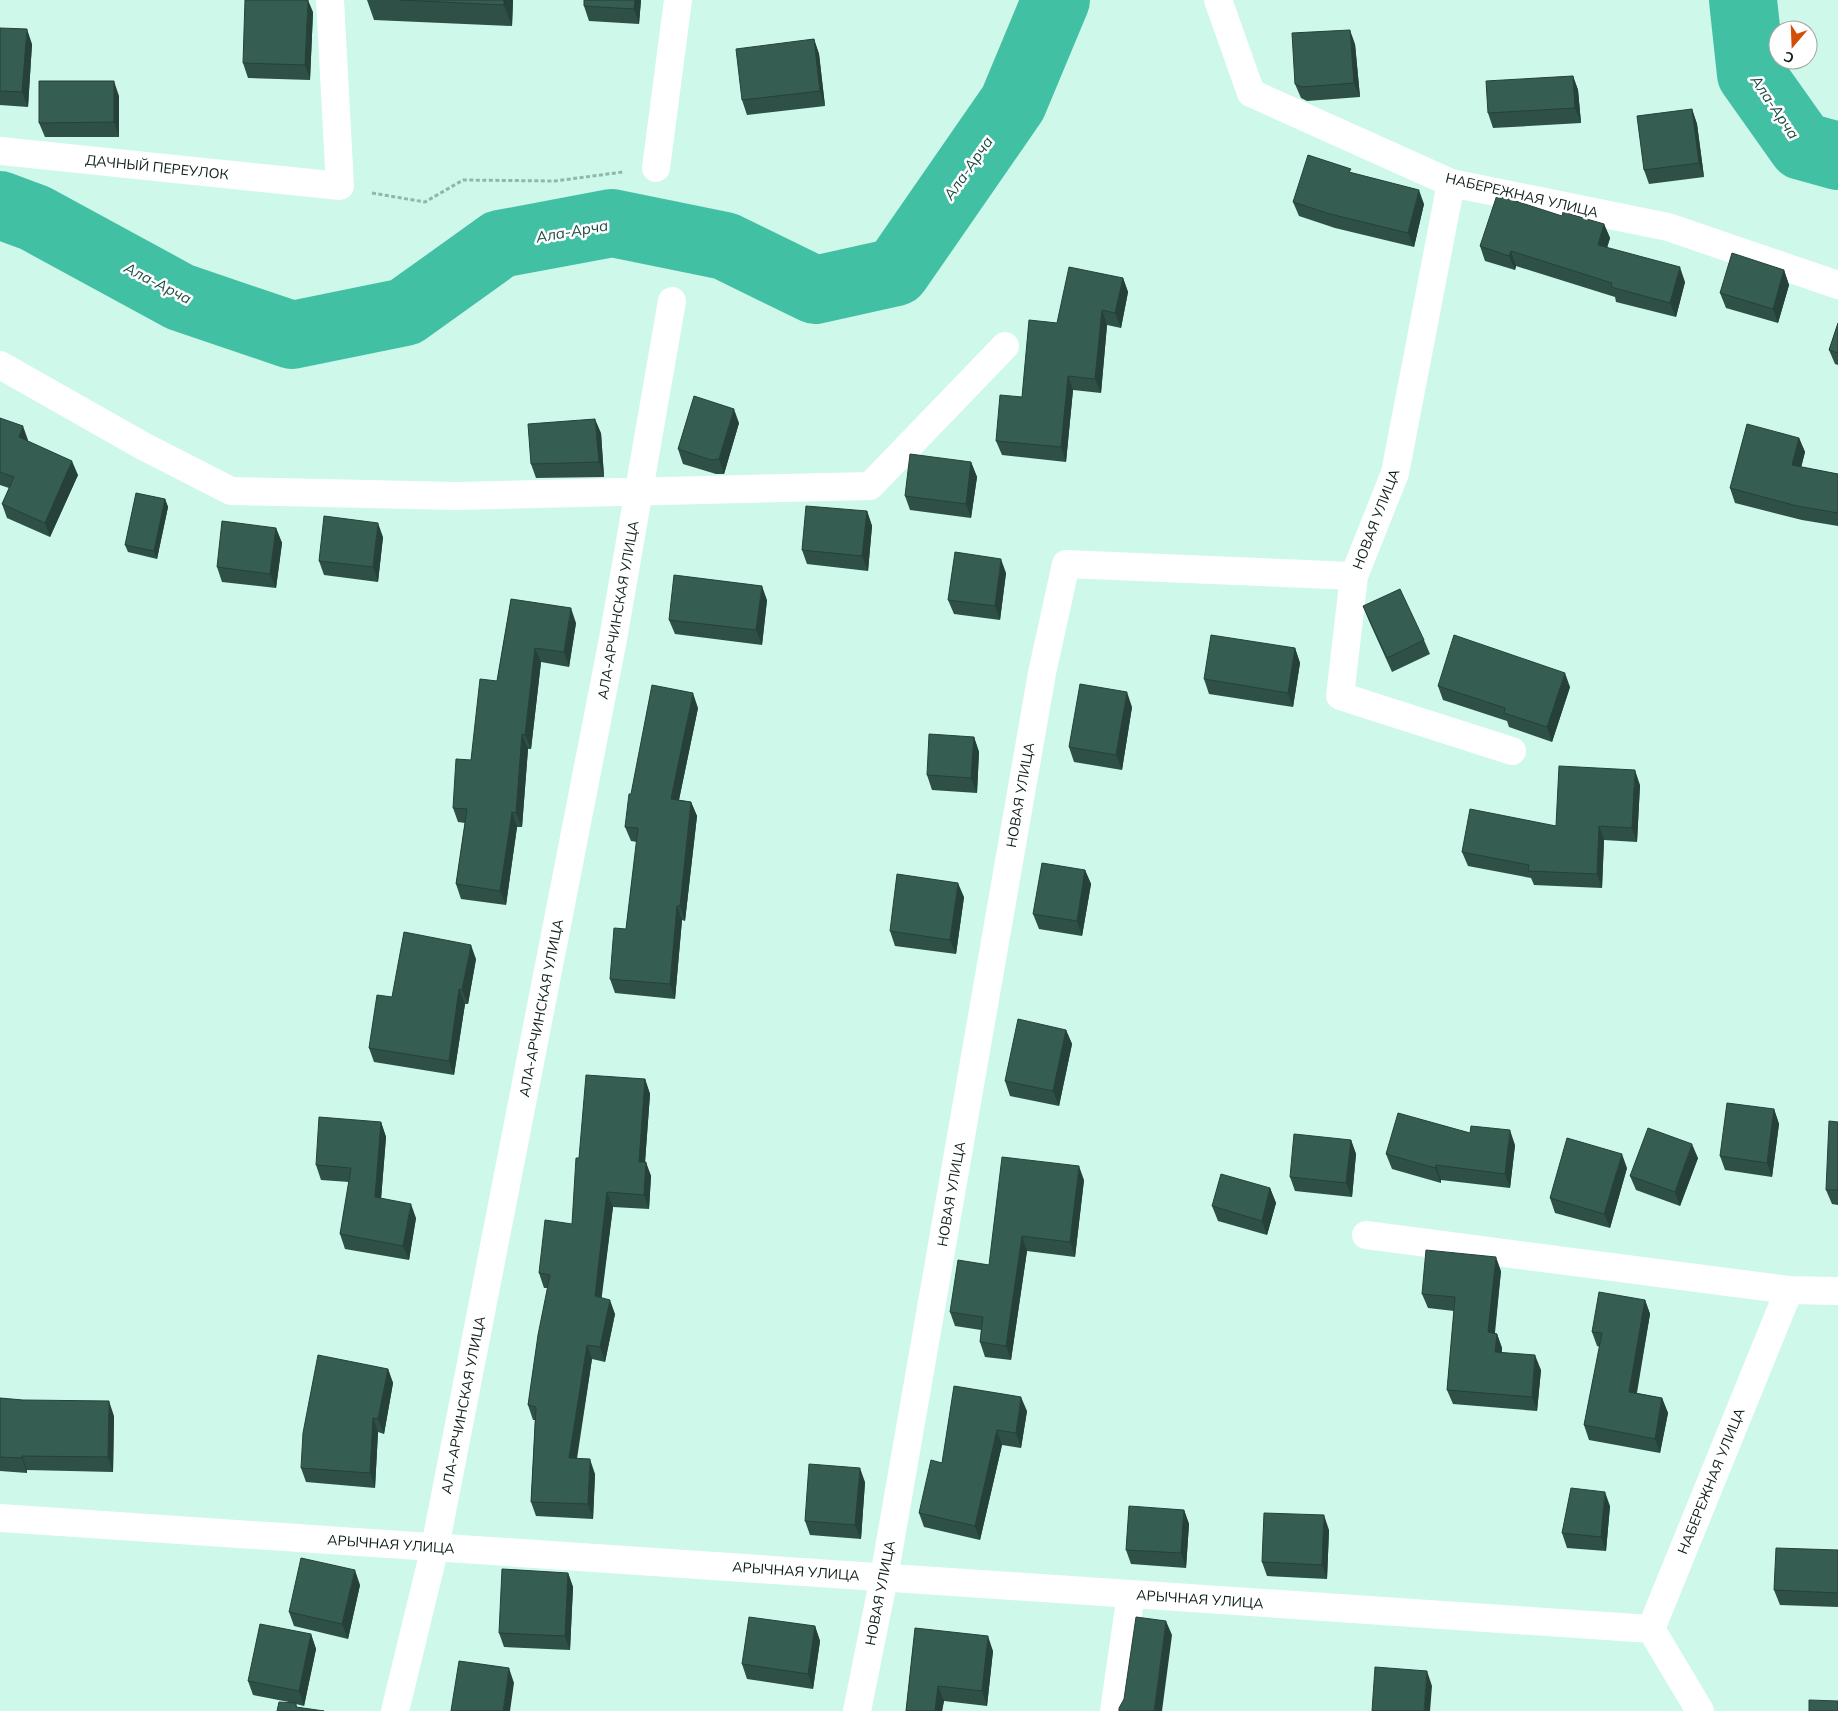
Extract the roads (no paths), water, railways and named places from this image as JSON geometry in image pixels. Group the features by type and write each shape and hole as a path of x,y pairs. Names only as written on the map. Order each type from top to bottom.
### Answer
{"street":[{"name":"ДАЧНЫЙ ПЕРЕУЛОК","path":"0,151 340,186 330,0"},
{"path":"656,168 678,0"},
{"name":"НАБЕРЕЖНАЯ УЛИЦА","path":"1218,0 1251,93 1451,182 1668,227 1838,285"},
{"name":"НОВАЯ УЛИЦА","path":"857,1711 884,1577 1042,673 1066,564 1354,576 1395,473 1451,182"},
{"name":"АЛА-АРЧИНСКАЯ УЛИЦА","path":"395,1711 435,1547 612,649 672,301"},
{"path":"0,366 143,446 231,491 457,496 639,490 870,486 1005,346"},
{"path":"1354,576 1340,696 1512,751"},
{"path":"1366,1235 1790,1290 1838,1291"},
{"name":"НАБЕРЕЖНАЯ УЛИЦА","path":"1651,1629 1790,1290"},
{"name":"АРЫЧНАЯ УЛИЦА","path":"0,1518 1651,1629"},
{"path":"1114,1711 1131,1594"},
{"path":"1651,1629 1700,1711"}],"waterway":[{"name":"Ала-Арча","path":"0,205 35,218 180,297 292,335 405,312 500,244 612,223 725,246 815,290 896,272 1013,103 1056,0"},
{"name":"Ала-Арча","path":"1743,0 1751,74 1802,146 1838,156"}]}
